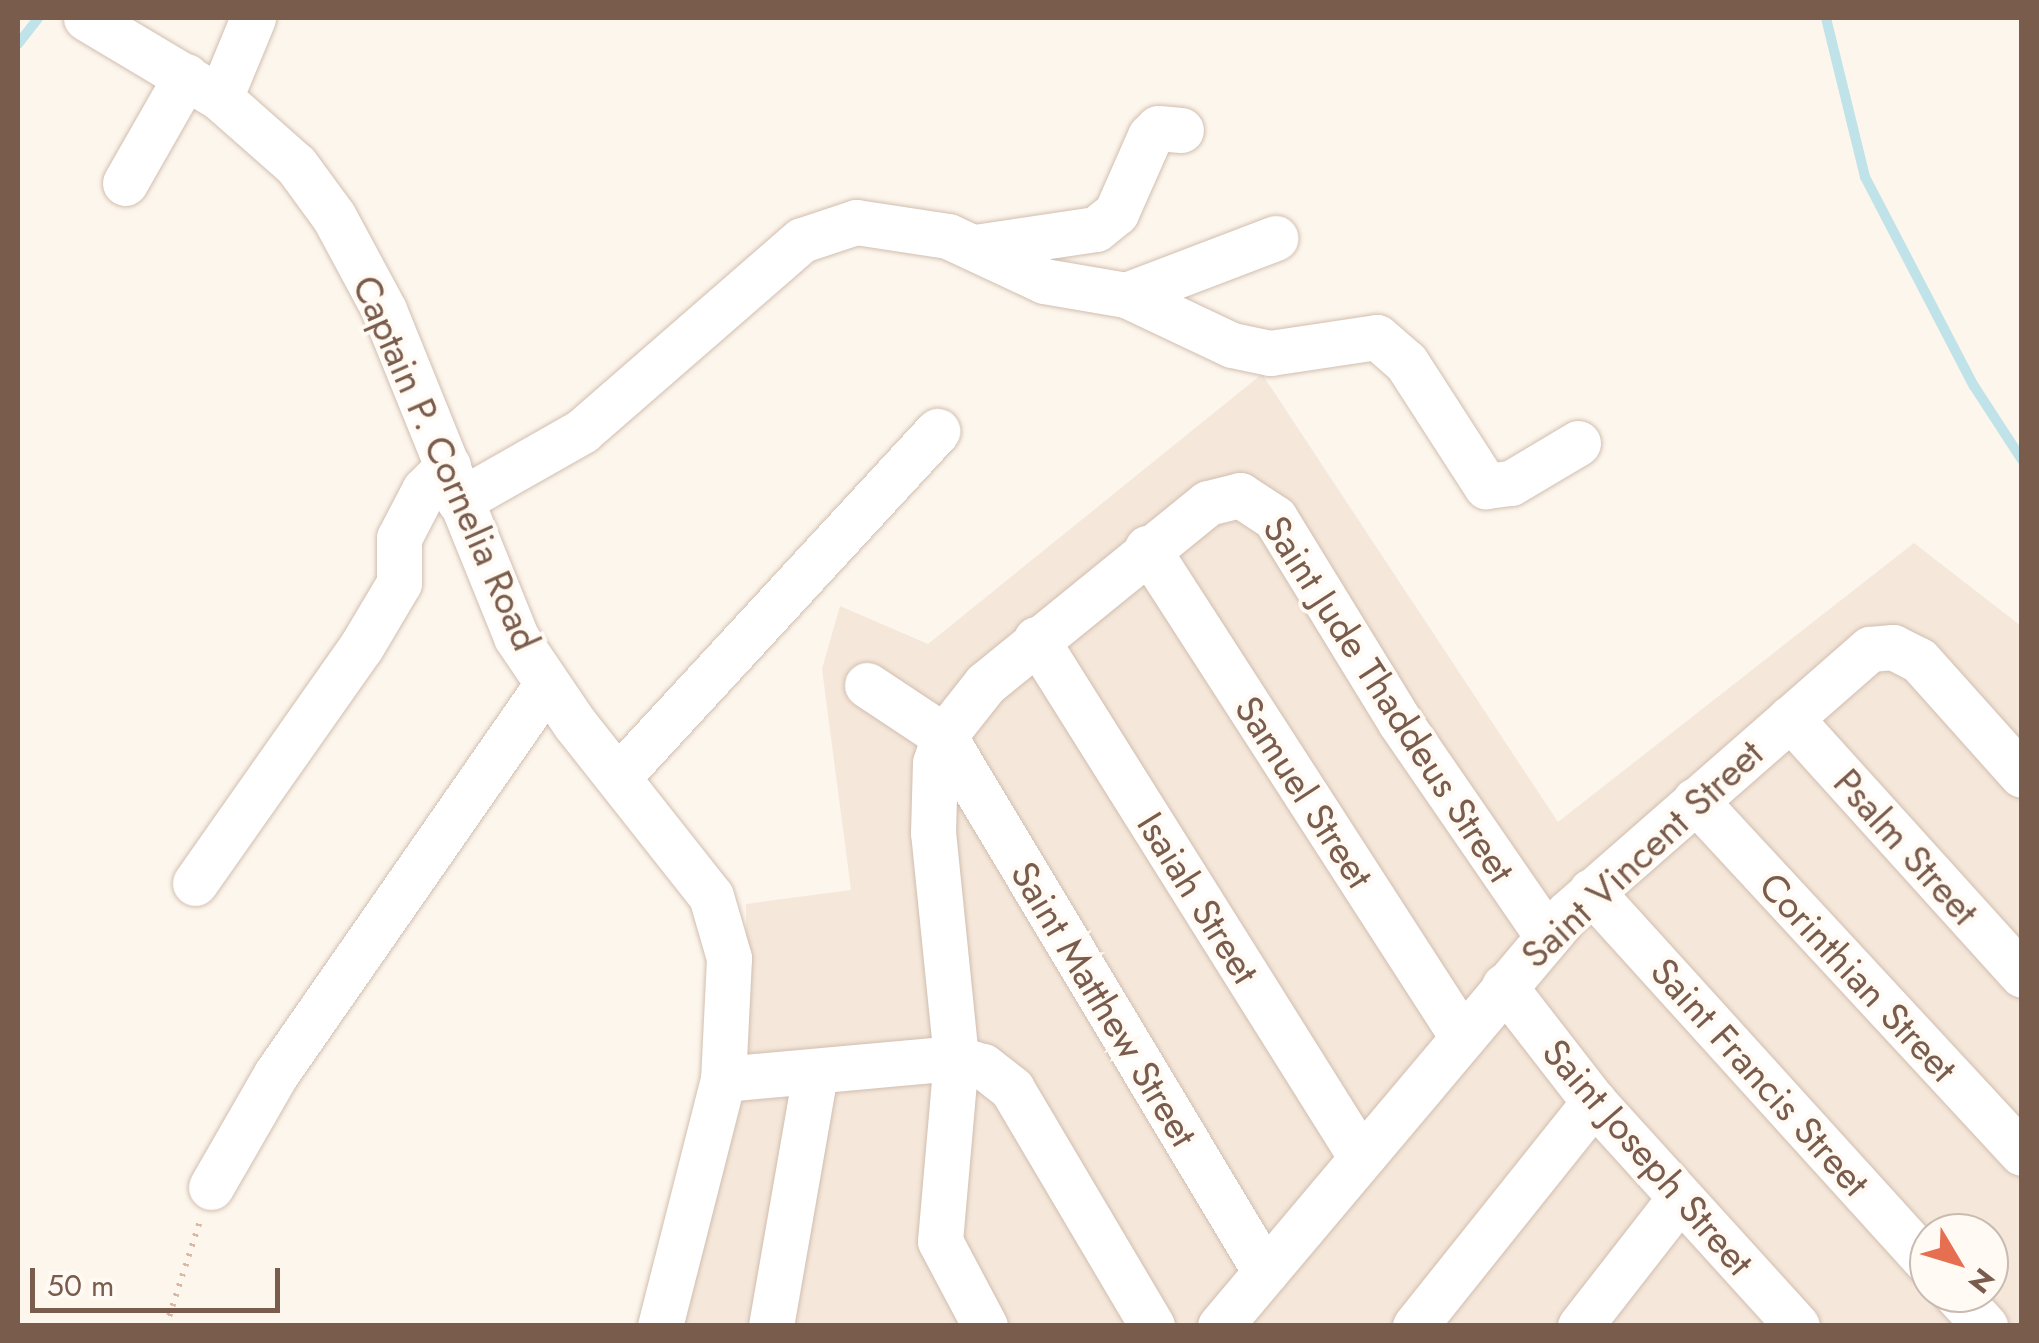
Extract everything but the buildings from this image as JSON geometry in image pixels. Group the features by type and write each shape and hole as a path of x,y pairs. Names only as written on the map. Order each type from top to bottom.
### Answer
{"street":[{"name":"Captain P. Cornelia Road","path":"86,18 203,87 296,165 334,217 384,310 493,590 546,685 711,896 722,922 731,1003 724,1079 660,1326"},
{"path":"125,183 253,18"},
{"path":"975,246 1096,228 1116,212 1150,136 1158,128 1181,130"},
{"path":"195,883 361,647 398,583 399,538 424,490 453,483 582,431 802,240 856,222 948,236 1044,282 1126,296 1232,345 1270,352 1377,337 1406,362 1486,486 1511,483 1578,443"},
{"path":"1126,296 1275,238"},
{"path":"618,776 937,431"},
{"name":"Saint Jude Thaddeus Street","path":"944,736 985,684 1147,548 1223,496 1240,494 1275,518 1400,722 1547,936"},
{"name":"Samuel Street","path":"1147,548 1461,1036"},
{"name":"Isaiah Street","path":"1036,639 1360,1156"},
{"name":"Saint Vincent Street","path":"1220,1326 1547,936 1592,891 1870,648 1894,648 1919,660 2022,775"},
{"path":"211,1187 298,1042 546,685"},
{"path":"868,685 944,736 935,763 933,833 956,1058 940,1241 987,1326 1000,1326"},
{"name":"Psalm Street","path":"1790,718 2022,975"},
{"name":"Saint Matthew Street","path":"944,736 1265,1272"},
{"name":"Corinthian Street","path":"1695,800 2022,1153"},
{"name":"Saint Francis Street","path":"1592,891 1909,1242"},
{"name":"Saint Joseph Street","path":"1504,986 1770,1315"},
{"path":"724,1079 956,1058 983,1066 1012,1088 1152,1326"},
{"path":"771,1326 815,1073"},
{"path":"1415,1326 1594,1102"},
{"path":"1580,1326 1679,1199"}],"path":[{"path":"166,1326 211,1187"}],"shaded area":[{"path":"1262,374 1558,822 1914,543 2021,626 2021,1325 670,1326 747,1033 746,904 851,890 822,669 840,606 928,644"}],"waterway":[{"path":"18,44 38,18"},
{"path":"1826,18 1865,177 1974,386 2022,460"}]}
